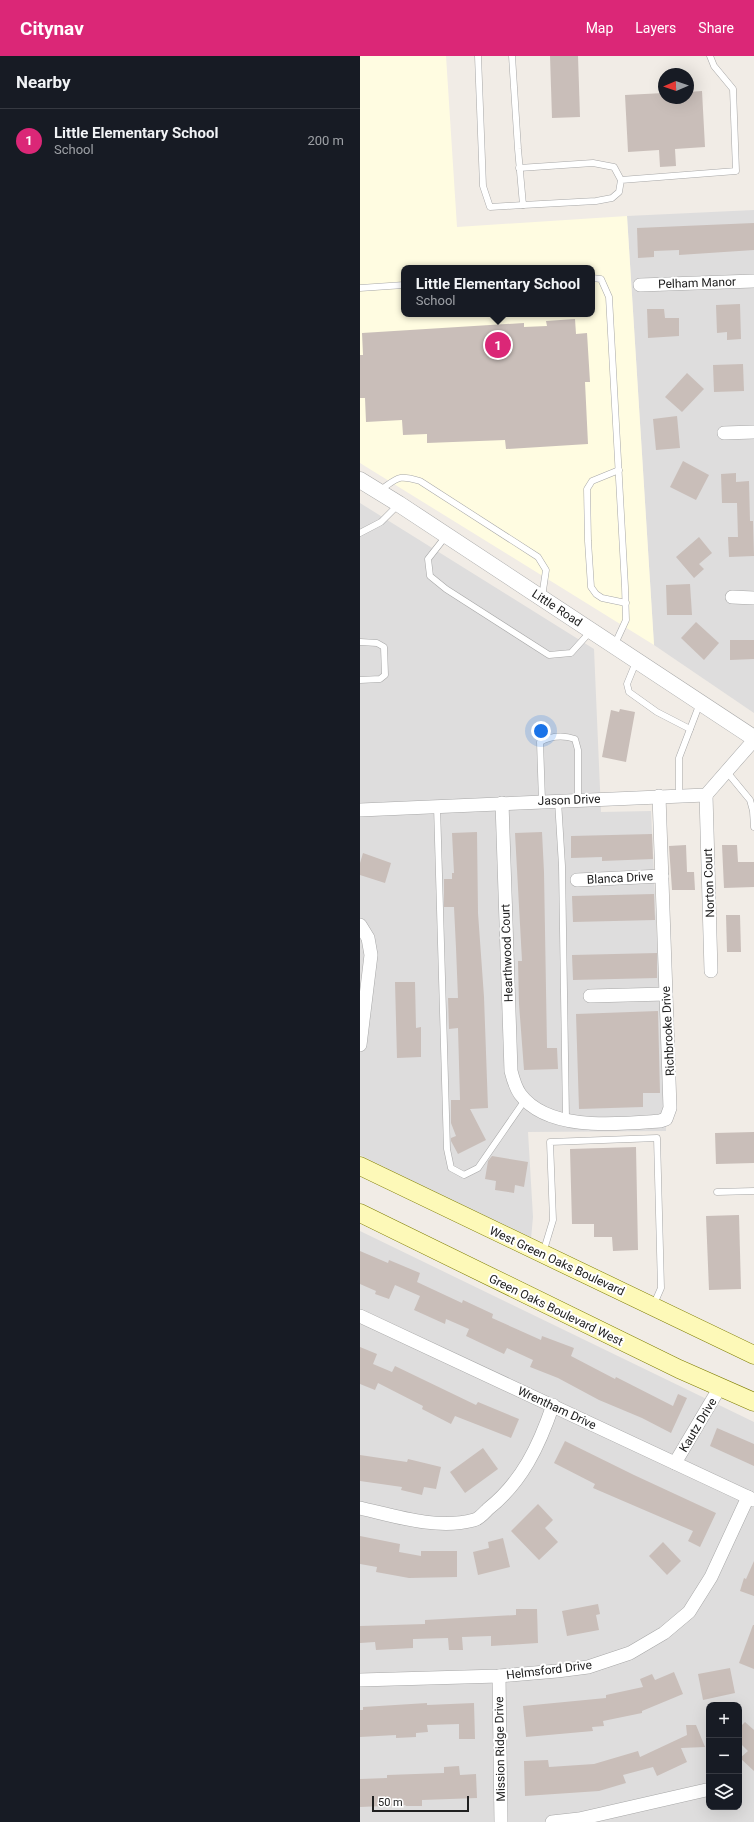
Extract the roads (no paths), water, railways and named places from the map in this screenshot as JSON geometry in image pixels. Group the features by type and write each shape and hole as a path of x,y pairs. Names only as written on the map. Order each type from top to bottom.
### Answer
{"main road":[{"name":"West Green Oaks Boulevard","path":"360,1166 754,1355"},
{"name":"Green Oaks Boulevard West","path":"360,1213 651,1356 754,1402"}],"street":[{"name":"Pelham Manor","path":"640,285 754,281"},
{"path":"724,432 754,432"},
{"name":"Little Road","path":"360,480 591,630 754,739"},
{"path":"732,597 754,598"},
{"path":"706,794 727,772 754,739"},
{"name":"Jason Drive","path":"360,810 706,794"},
{"name":"Norton Court","path":"706,794 712,971"},
{"name":"Richbrooke Drive","path":"525,1100 542,1112 566,1120 580,1122 621,1124 660,1122 666,1119 670,1108 671,1098 659,796"},
{"name":"Hearthwood Court","path":"502,803 511,1071 516,1087 525,1100"},
{"name":"Blanca Drive","path":"577,880 662,876"},
{"path":"360,925 368,938 371,955 360,1045"},
{"path":"590,996 666,994"},
{"name":"Wrentham Drive","path":"360,1316 751,1498"},
{"name":"Kautz Drive","path":"675,1463 720,1387"},
{"path":"360,1508 444,1524 475,1520 510,1490 528,1463 542,1435 553,1405"},
{"name":"Helmsford Drive","path":"360,1680 499,1676 588,1667 630,1653 664,1633 689,1612 711,1577 721,1551 751,1498"},
{"name":"Mission Ridge Drive","path":"499,1676 501,1822"},
{"path":"552,1822 586,1817 706,1790"}],"lane":[{"path":"478,56 483,186 490,207 596,201 612,198 619,192 621,180 614,167 593,164 520,168"},
{"path":"512,56 523,205"},
{"path":"621,180 736,171 733,89 714,66 710,56"},
{"path":"595,278 601,279 609,297 626,603 626,620 614,646"},
{"path":"360,288 401,285"},
{"path":"619,470 592,481 587,489 588,541 591,586 602,598 626,603"},
{"path":"378,491 394,480 404,476 420,481 538,557 546,570 542,598"},
{"path":"360,533 381,522 399,504"},
{"path":"446,535 428,559 430,576 446,588 549,654 571,653 591,630"},
{"path":"360,642 377,643 384,647 385,674 380,679 360,680"},
{"path":"637,661 627,684 629,692 657,712 690,729"},
{"path":"678,796 679,758 700,702"},
{"path":"542,801 540,742 548,738 567,736 575,740 578,750 578,800"},
{"path":"727,772 750,800 754,811 754,827"},
{"path":"558,800 562,874 566,1120"},
{"path":"436,806 447,1149 451,1168 464,1174 478,1168 525,1100"},
{"path":"543,1255 553,1220 550,1142 657,1138 661,1288 653,1307"},
{"path":"717,1192 754,1191"}],"place":[{"name":"Little Elementary School","path":"498,345"}]}
